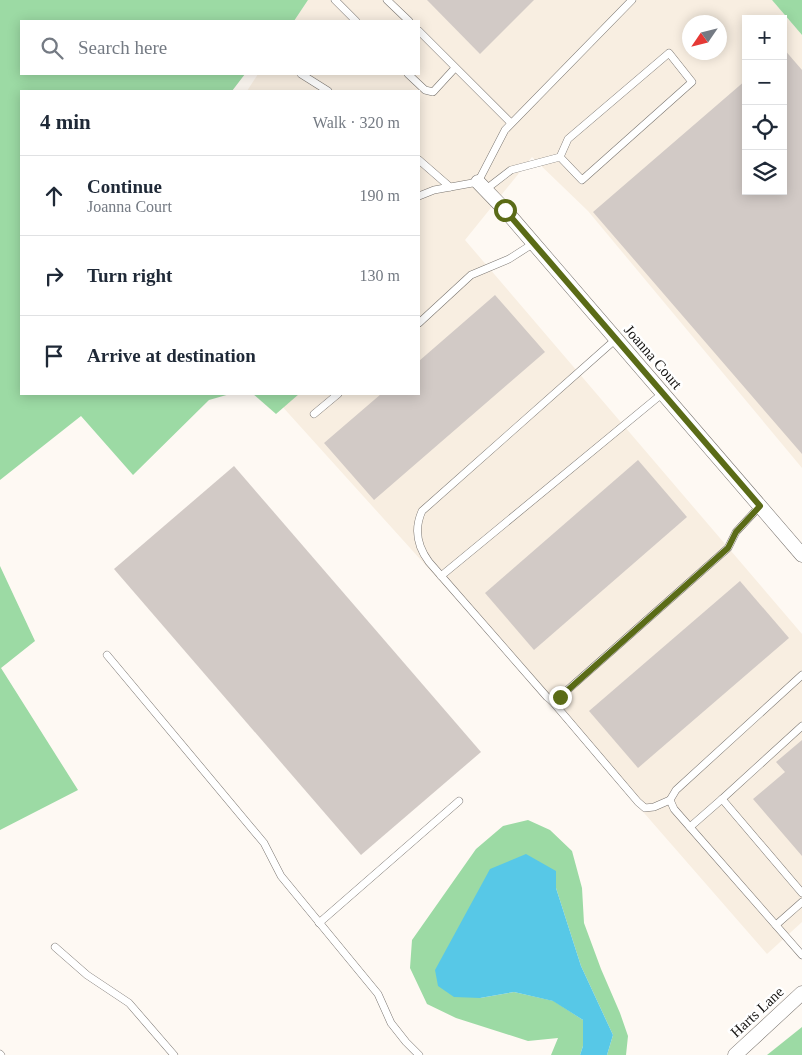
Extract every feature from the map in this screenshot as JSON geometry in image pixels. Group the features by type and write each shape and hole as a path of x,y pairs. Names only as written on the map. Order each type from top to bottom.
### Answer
{"street":[{"name":"Joanna Court","path":"482,186 534,243 802,555"},
{"name":"Harts Lane","path":"734,1055 802,993"}],"lane":[{"path":"334,0 355,20"},
{"path":"387,0 408,20"},
{"path":"482,186 505,130 632,0"},
{"path":"420,32 511,123"},
{"path":"669,53 692,82 582,180 560,157 568,139 669,53"},
{"path":"409,75 425,90 433,92 456,68"},
{"path":"303,75 326,90"},
{"path":"420,195 426,192 450,187 482,186 510,170 560,157"},
{"path":"420,161 450,187"},
{"path":"420,322 471,276 509,259 534,243"},
{"path":"616,339 422,511 417,526 418,539 426,558 645,808 662,805 670,800 676,790 801,677"},
{"path":"441,576 663,393"},
{"path":"314,414 337,395"},
{"path":"552,701 558,699 728,548 736,532 760,506"},
{"path":"107,655 264,843 281,876 378,994 391,1023 419,1055"},
{"path":"690,827 802,726"},
{"path":"722,799 802,893"},
{"path":"670,800 674,809 802,955"},
{"path":"319,923 459,801"},
{"path":"776,925 802,902"},
{"path":"55,946 87,975 129,1003 174,1055"}],"shaded area":[{"path":"308,0 772,0 785,15 742,15 742,195 787,195 787,18 802,35 802,468 588,211 532,157 465,240 802,634 802,922 767,954 495,642 272,395 420,395 420,90 248,90 257,75 420,75 420,20 295,20"}],"green space":[{"path":"0,0 308,0 295,20 20,20 20,75 244,75 233,90 20,90 20,395 226,395 209,400 133,475 81,416 0,480"},
{"path":"772,0 802,0 802,35 787,15 785,15"},
{"path":"254,395 298,395 276,414"},
{"path":"0,566 35,641 1,668 78,790 0,830"},
{"path":"528,820 550,830 572,851 582,888 584,923 628,1036 626,1055 607,1055 613,1035 581,966 556,888 556,871 480,998 514,992 554,1001 583,1020 583,1046 580,1055 551,1055 558,1038 528,1041 456,1018 427,1004 410,968 412,940 476,849 503,826"},
{"path":"802,1027 802,1055 767,1055"}],"water":[{"path":"526,854 556,871 556,888 581,966 613,1035 607,1055 580,1055 583,1046 583,1020 553,1001 514,992 480,998 454,997 438,986 435,970 490,869"}],"building":[{"path":"427,0 534,0 480,54"},
{"path":"787,53 802,70 802,454 593,212 742,83 742,195 787,195"},
{"path":"495,295 545,352 374,500 324,443 380,395 420,395 420,360"},
{"path":"638,460 687,517 534,650 485,593"},
{"path":"234,466 481,752 361,855 114,569"},
{"path":"740,581 789,638 638,768 589,711"},
{"path":"802,740 802,856 753,799 785,772 776,762"}],"route":[{"path":"505,210 760,506 736,532 728,548 560,697"}]}
